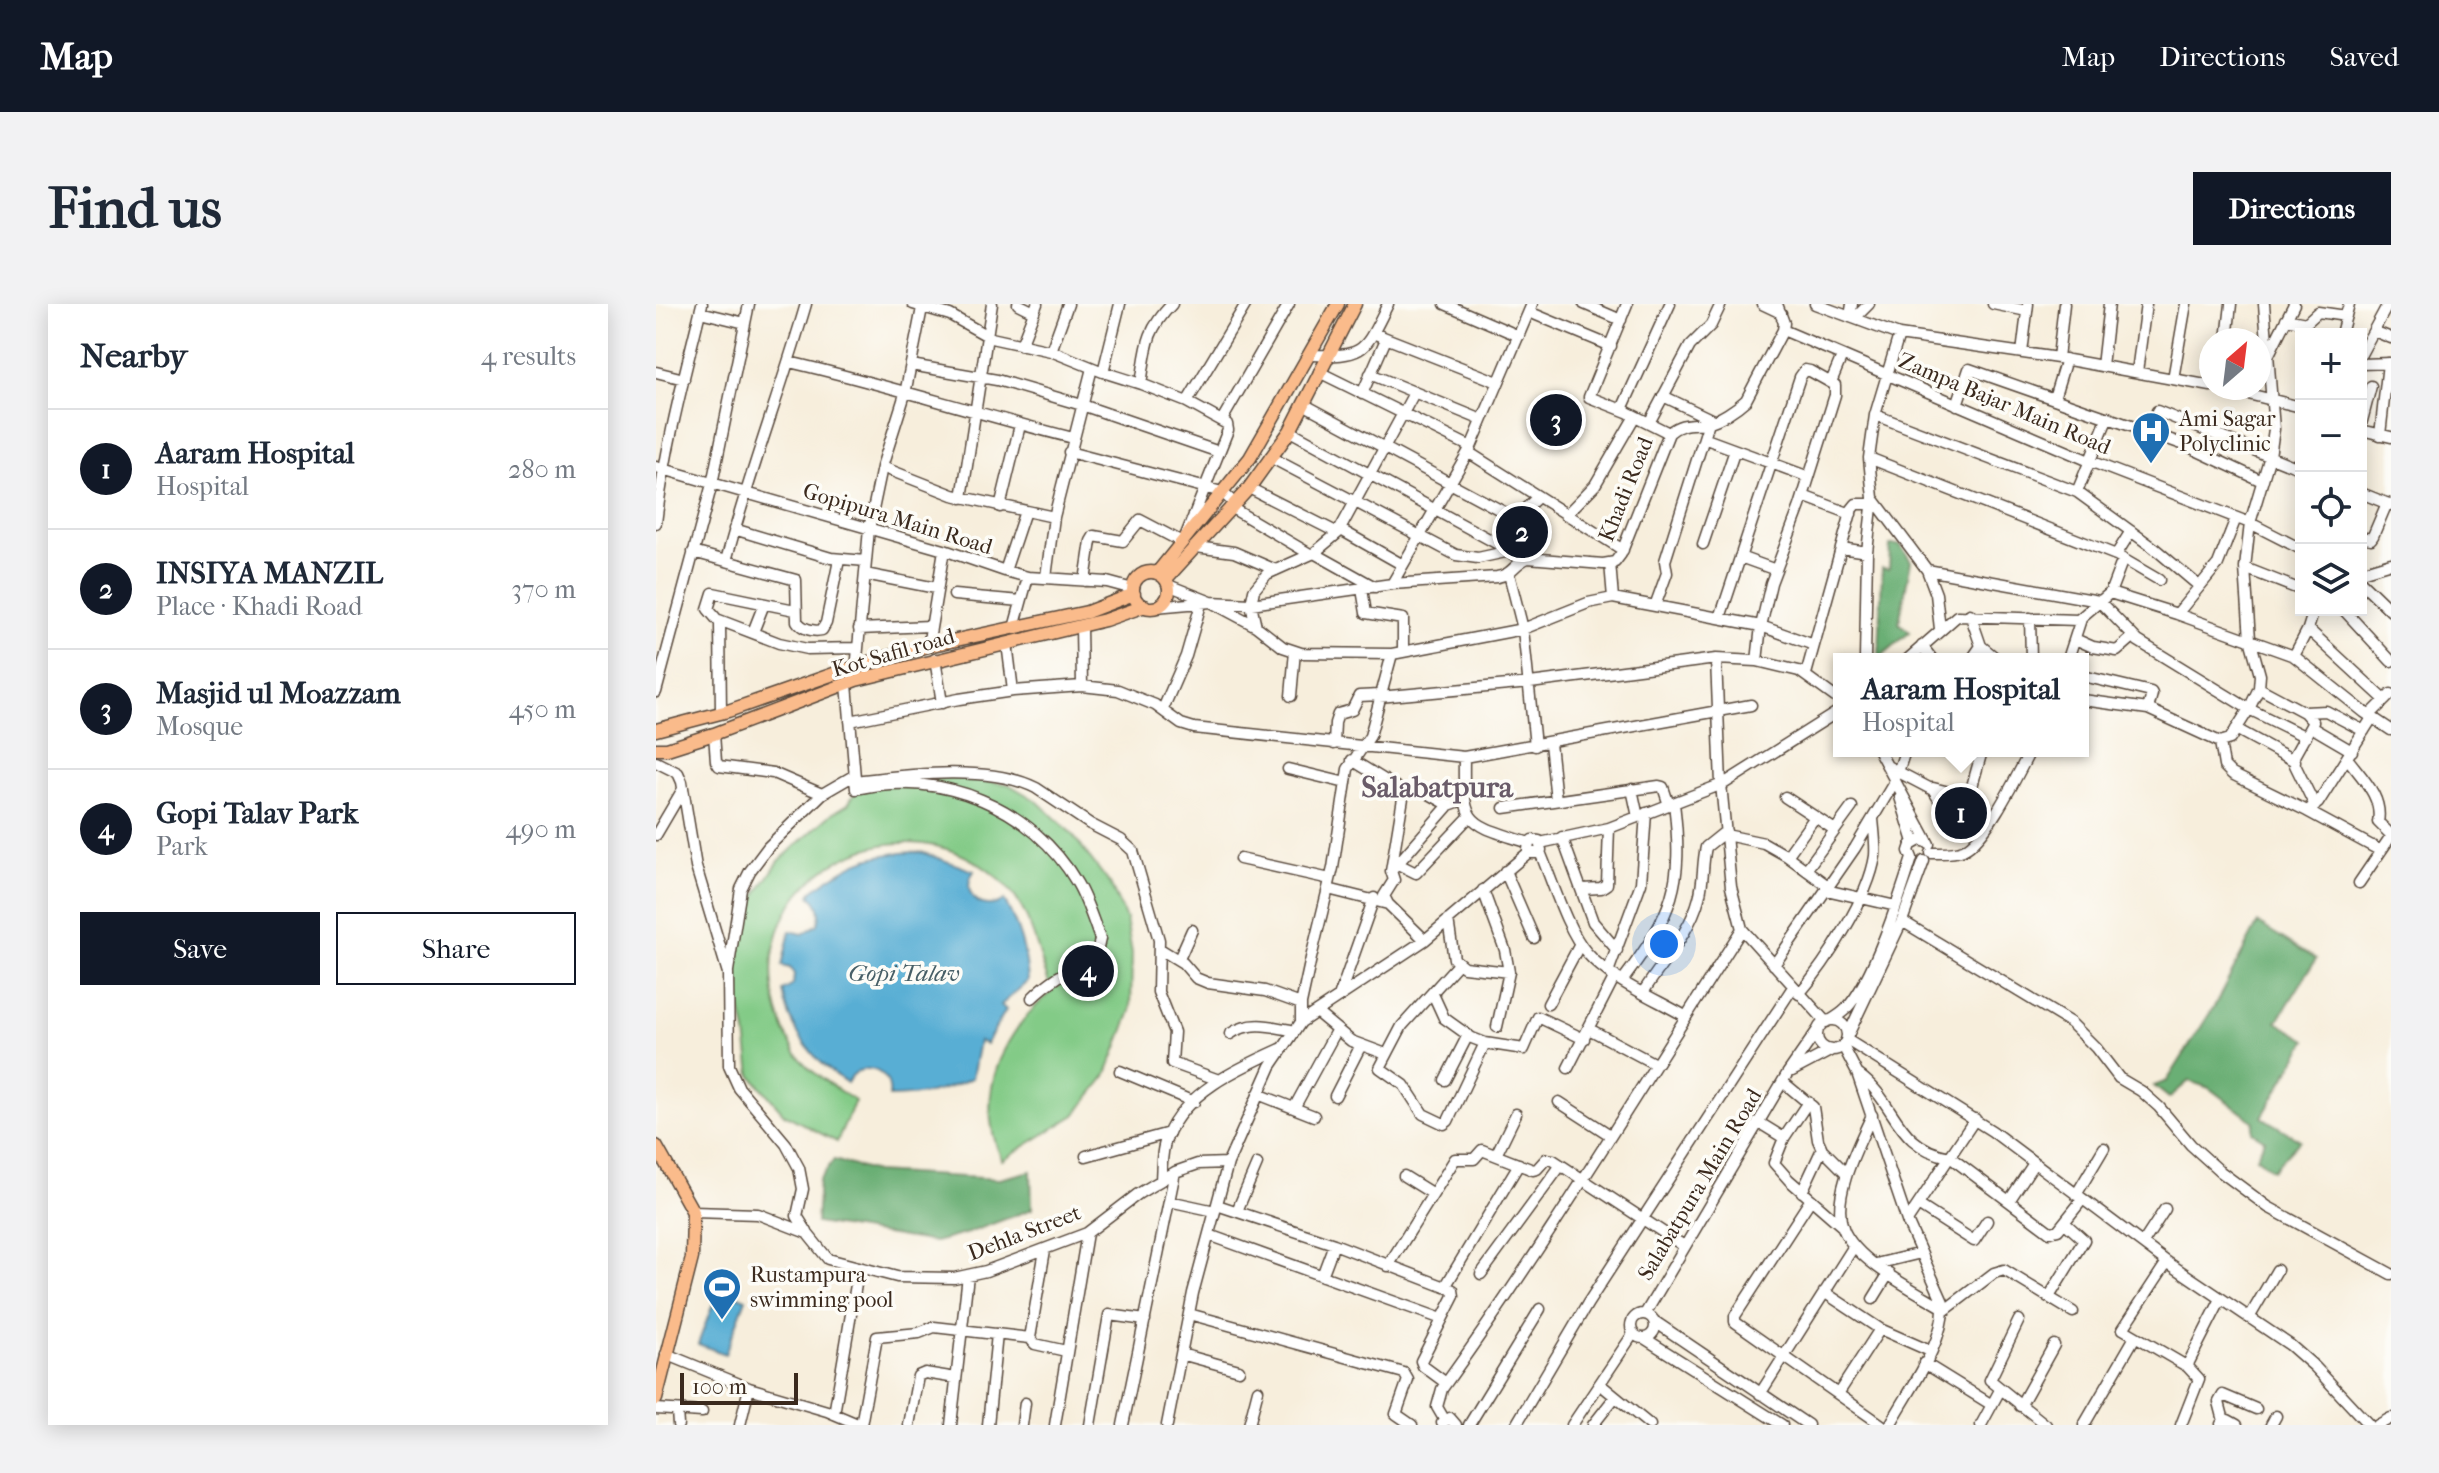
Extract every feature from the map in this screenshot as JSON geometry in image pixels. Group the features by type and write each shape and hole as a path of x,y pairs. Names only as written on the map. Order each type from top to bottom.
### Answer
{"main road":[{"path":"1133,592 1150,607 1165,601 1164,579 1264,436 1338,304"},
{"path":"1187,543 1249,488 1290,431 1355,304"},
{"path":"656,730 721,713 857,666 928,646 1095,610 1133,592 1141,575 1164,579"},
{"name":"Kot Safil road","path":"656,749 667,749 714,734 851,682 1150,607"},
{"path":"656,1146 693,1212 692,1258 657,1384 656,1399"}],"street":[{"path":"656,692 712,484 749,304"},
{"path":"726,561 743,494 806,304"},
{"path":"962,498 992,304"},
{"path":"1018,304 1036,308 1021,345"},
{"path":"1051,351 1068,304"},
{"path":"1046,577 1054,517 1069,452 1082,405 1098,370 1120,304"},
{"path":"1141,384 1150,332 1172,304"},
{"path":"1187,402 1246,304"},
{"path":"1222,420 1289,304"},
{"path":"1311,355 1360,351 1388,304"},
{"path":"1445,304 1519,336"},
{"path":"1584,304 1621,320"},
{"path":"1627,304 1589,397 1669,433"},
{"path":"1631,414 1623,407 1624,403 1670,304"},
{"path":"1649,423 1690,346 1711,325 1721,304"},
{"path":"1762,304 1779,308 1783,330"},
{"path":"1815,304 1899,335 2062,358 2199,384"},
{"path":"1852,304 1852,318"},
{"path":"1852,318 1869,304"},
{"path":"1993,304 2027,307 2022,353"},
{"path":"2054,398 2062,358 2064,304"},
{"path":"2102,366 2109,304"},
{"path":"2137,372 2146,304"},
{"path":"2173,379 2186,304"},
{"path":"2228,328 2231,304"},
{"path":"2264,304 2265,328"},
{"path":"2271,351 2294,304"},
{"path":"2367,343 2386,305"},
{"path":"1032,998 1063,974 1090,963 1098,949 1100,939 1089,909 1078,884 1065,866 1021,822 977,798 938,785 921,783 883,783 856,789 854,779 851,682 857,666 869,529 882,467 905,394 917,306 956,317 987,336 1051,351 1141,384 1222,420 1228,430 1204,488 1187,543"},
{"path":"656,523 659,468 701,308 745,323"},
{"path":"1392,584 1469,449 1530,308 1611,346"},
{"path":"2286,319 2306,323 2314,314 2348,310"},
{"name":"Zampa Bajar Main Road","path":"1783,330 2091,461 2250,523 2295,546"},
{"name":"Khadi Road","path":"1522,560 1610,563 1618,559 1669,433 1677,426 1711,421 1746,400 1783,330"},
{"path":"2374,331 2391,338"},
{"path":"1373,333 1498,382"},
{"path":"1865,653 1867,552 1873,501 1869,458 1875,415 1899,335"},
{"path":"1362,394 1386,339"},
{"path":"1831,382 1842,356"},
{"path":"789,362 855,377 905,394 1073,438"},
{"path":"2367,364 2390,363 2386,431 2367,423"},
{"path":"911,365 981,376 1082,405 1219,452"},
{"path":"1957,405 1969,369 2185,445 2262,481"},
{"path":"1720,618 1802,372 1810,371 1835,385 1835,395 1776,570 1761,626 1757,661"},
{"path":"656,372 684,379"},
{"path":"1319,372 1469,449 1623,550"},
{"path":"1370,374 1482,420"},
{"path":"2367,400 2371,386"},
{"path":"1256,626 1251,604 1258,585 1276,570 1312,554 1339,531 1414,393"},
{"path":"1655,606 1667,573 1665,561 1711,421 1663,396"},
{"path":"2089,701 2148,709 2220,742 2230,739 2259,688 2260,675 2250,639 2245,568 2250,523 2270,456 2274,429 2271,397 2295,405"},
{"path":"1305,405 1515,518"},
{"path":"2157,411 2295,466"},
{"path":"1566,515 1595,485 1631,414"},
{"path":"1875,415 2077,492 2199,586"},
{"path":"2077,492 2108,417"},
{"path":"1000,507 1020,425"},
{"path":"656,428 670,430"},
{"path":"1150,607 1251,604 1392,584 1509,574 1522,560 1290,431"},
{"path":"1706,439 1809,477"},
{"path":"1703,544 1735,450"},
{"path":"1069,452 1222,492 1232,505 1312,554 1375,587"},
{"path":"1270,457 1355,504 1462,557 1478,558 1510,551"},
{"path":"1869,458 2120,557 2159,580"},
{"path":"882,467 962,498 1054,517"},
{"name":"Gopipura Main Road","path":"659,468 944,550 1005,571 1028,577 1107,582 1133,592"},
{"path":"1249,488 1403,565"},
{"path":"2367,495 2389,504 2373,536 2367,538"},
{"path":"1803,496 1851,514"},
{"path":"1498,544 1515,518 1538,497"},
{"path":"1806,674 1851,514 1856,504 1873,501"},
{"path":"1873,501 1927,570 1936,594 1940,629"},
{"path":"1005,571 1025,511"},
{"path":"2177,614 2218,564 2236,518"},
{"path":"1085,581 1094,536 1123,541 1140,520 1187,543 1234,552 1276,570"},
{"path":"734,529 839,560 866,561"},
{"path":"2070,653 2081,619 2110,593 2131,531"},
{"path":"1841,548 1867,552"},
{"path":"928,646 944,550"},
{"path":"693,552 796,580 795,610 799,625 816,631 822,630 826,623 839,560"},
{"path":"1740,557 1776,570"},
{"path":"1610,563 1613,598"},
{"path":"2367,570 2391,563"},
{"path":"2245,568 2295,588"},
{"path":"1927,570 2099,601 2133,637 2249,709 2309,732 2350,755 2378,801 2381,811 2378,822 2388,843"},
{"path":"865,574 936,588"},
{"path":"1509,574 1523,629 1535,746"},
{"path":"1014,628 1028,577"},
{"path":"1164,579 1256,626 1268,638 1295,651 1315,655 1397,653 1523,629 1588,603 1613,598 1761,626 1814,645"},
{"path":"2367,588 2391,611"},
{"path":"1298,1026 1329,884 1346,783 1352,760 1370,736 1379,696 1397,653 1403,619 1366,613 1362,589"},
{"path":"795,610 713,593 708,609 719,620 779,643 807,649 857,648"},
{"path":"2110,593 2294,656 2391,730"},
{"path":"954,595 1021,601"},
{"path":"1163,709 1206,603"},
{"path":"753,632 764,604"},
{"path":"1970,614 1981,646 1990,653"},
{"path":"1914,653 1957,616 2081,619"},
{"path":"2294,656 2312,616"},
{"path":"2350,616 2391,661"},
{"path":"2030,618 2031,653"},
{"path":"719,620 721,713"},
{"path":"859,629 930,626"},
{"path":"1081,626 1082,686"},
{"path":"2308,629 2389,699 2371,717 2350,755 2311,808"},
{"path":"2075,639 2093,647 2117,651 2133,637"},
{"path":"1007,643 1013,691"},
{"path":"1922,646 1927,653"},
{"path":"1976,653 1981,646"},
{"path":"1291,696 1295,651"},
{"path":"935,659 942,703"},
{"path":"1334,744 1338,714 1352,710 1359,696 1530,683 1716,659 1757,661 1806,674 1833,695"},
{"path":"1716,659 1721,784 1731,887 1742,929 1825,1023 1844,1026 1846,1040 1907,1221 1944,1310 1941,1327 1930,1351 1890,1425"},
{"path":"2089,677 2151,692 2148,709"},
{"path":"850,721 1013,691 1082,686 1118,690 1163,709 1181,724 1194,728 1464,757 1751,705"},
{"path":"2259,688 2304,712 2313,722 2296,750 2295,761 2311,808"},
{"path":"2304,712 2326,711 2364,731"},
{"path":"1167,1425 1189,1314 1228,1163 1267,1074 1298,1026 1425,940 1535,847 1562,837 1609,828 1721,784 1833,715"},
{"path":"2236,729 2295,761"},
{"path":"714,734 719,766 773,773 822,794"},
{"path":"2220,742 2224,766 2232,774 2388,843"},
{"path":"1550,743 1556,800"},
{"path":"1464,757 1463,800 1470,816 1482,827 1535,847 1580,944 1615,976 1685,1016"},
{"path":"1847,1174 1822,1149 1818,1140 1816,1113 1785,1078 1846,1040 1902,921 1927,852 1897,780 1882,757"},
{"path":"1774,965 1873,819 1897,780 1903,757"},
{"path":"1897,780 1969,797 1980,757"},
{"path":"1912,858 1917,862 1927,852 1954,853 1964,849 1981,833 2015,782 2027,757"},
{"path":"1352,760 1404,792 1394,880 1384,896 1388,904 1425,940"},
{"path":"656,762 678,773 696,867 728,973"},
{"path":"1288,769 1346,783"},
{"path":"807,1233 797,1216 803,1189 799,1168 786,1144 739,1088 729,1066 728,973 744,881 768,847 822,794 854,779 927,773 984,776 1021,782 1121,840 1133,851 1150,904 1160,949 1158,992 1174,1032 1172,1063 1219,1080"},
{"path":"1897,780 1914,842"},
{"path":"1504,808 1662,786 1671,804 1679,848 1674,891 1648,947 1615,976 1568,1068"},
{"path":"1928,787 1945,809 1981,833"},
{"path":"656,835 683,789"},
{"path":"1615,976 1617,950 1641,883 1642,815 1632,789"},
{"path":"1422,790 1449,805"},
{"path":"1785,797 1835,830"},
{"path":"1395,867 1449,805 1463,800"},
{"path":"1806,870 1852,807"},
{"path":"1395,867 1416,873 1470,816"},
{"path":"1787,856 1815,817"},
{"path":"1516,1425 1642,1219 1796,991 1826,959 1860,898 1872,868 1875,852 1873,819"},
{"path":"1582,889 1601,888 1607,884 1609,828"},
{"path":"1644,991 1695,912 1700,897 1706,847 1726,833 1764,843 1787,856 1827,888 1896,906"},
{"path":"1562,837 1593,922 1617,950"},
{"path":"1830,1051 1819,1042 1825,1023 1846,1009 1855,997 1896,906 1912,858 1910,848 1920,840 1927,852"},
{"path":"2359,883 2388,843"},
{"path":"1240,859 1388,904"},
{"path":"1505,871 1534,938"},
{"path":"1483,890 1505,950 1509,972 1497,1027"},
{"path":"1339,997 1374,898"},
{"path":"1448,920 1454,959 1458,964 1509,972"},
{"path":"1902,921 2071,1023 2119,1078 2141,1091 2191,1145 2268,1207 2391,1274"},
{"path":"1450,1424 1437,1407 1446,1383 1516,1284 1742,929"},
{"path":"1179,959 1192,930"},
{"path":"1548,1004 1580,944"},
{"path":"1160,949 1179,959 1196,978 1208,983 1254,989 1301,1004"},
{"path":"1458,964 1402,1026 1386,1054 1381,1071 1404,1085 1423,1114 1444,1124 1485,1043"},
{"path":"1433,994 1444,1018 1485,1043 1524,1049 1538,1017 1655,1064"},
{"path":"1316,1012 1336,1031 1386,1054"},
{"name":"Salabatpura Main Road","path":"1650,1317 1684,1246 1785,1078 1825,1023"},
{"path":"1230,1034 1246,1025 1298,1026"},
{"path":"1294,1108 1336,1031"},
{"path":"1445,1080 1468,1035"},
{"path":"1846,1040 1975,1119 2167,1262 2303,1355 2369,1425"},
{"path":"1335,1096 1361,1045"},
{"path":"1161,1180 1169,1133 1194,1102 1219,1080 1283,1048"},
{"path":"1120,1071 1194,1102"},
{"path":"1857,1073 1873,1086 1905,1134 1934,1154 1950,1157 2050,1232 2058,1230 2065,1223 2104,1148"},
{"path":"1258,1094 1314,1116"},
{"path":"1559,1102 1610,1135"},
{"path":"1808,1102 1784,1138 1774,1163 1806,1196 1843,1227 1854,1246 1944,1310"},
{"path":"1496,1155 1516,1114"},
{"path":"1843,1227 1841,1214 1847,1174 1872,1115"},
{"path":"1907,1221 1975,1119"},
{"path":"1758,1122 1784,1138"},
{"path":"1086,1156 1169,1133"},
{"path":"1822,1149 1806,1196 1735,1316 1735,1322 1882,1425"},
{"path":"1388,1266 1455,1159 1474,1159 1482,1150 1537,1169 1549,1158 1684,1246"},
{"name":"Dehla Street","path":"693,1212 758,1214 807,1233 828,1259 897,1277 938,1279 968,1275 1045,1250 1087,1233 1138,1194 1175,1172 1198,1164 1228,1163"},
{"path":"2009,1201 2034,1163"},
{"path":"1237,1211 1257,1164"},
{"path":"1445,1287 1519,1164"},
{"path":"1481,1274 1561,1165"},
{"path":"1123,1425 1175,1172"},
{"path":"1404,1176 1433,1194"},
{"path":"1169,1201 1237,1211 1453,1290 1454,1296 1421,1361 1423,1366 1446,1383"},
{"path":"1918,1205 1974,1241 1987,1221"},
{"path":"2143,1243 2165,1209"},
{"path":"2049,1297 2084,1240 2065,1223"},
{"path":"1055,1425 1087,1233"},
{"path":"1209,1235 1442,1319"},
{"path":"1322,1276 1334,1244"},
{"path":"1760,1394 1854,1246"},
{"path":"1030,1338 1045,1250"},
{"path":"1876,1264 1921,1253"},
{"path":"2167,1262 2124,1325 2126,1333 2188,1367 2199,1379 2181,1425"},
{"path":"834,1414 859,1267"},
{"path":"1944,1310 1999,1270 2007,1271 2073,1312"},
{"path":"2249,1318 2277,1270"},
{"path":"1873,1299 1889,1273"},
{"path":"951,1425 968,1275"},
{"path":"1824,1292 1880,1329 1930,1351"},
{"path":"2188,1367 2221,1299"},
{"path":"1469,1425 1540,1309"},
{"path":"1189,1314 1404,1373 1408,1380 1396,1414 1412,1425"},
{"path":"1090,1425 1109,1315 1145,1320"},
{"path":"1572,1425 1639,1336 1654,1332 1650,1317"},
{"path":"1782,1425 1639,1336 1631,1326 1633,1318 1650,1317 1808,1425"},
{"path":"2019,1320 1990,1376 1990,1382 2020,1406 2031,1421 2046,1425"},
{"path":"666,1354 749,1388 861,1425 877,1337 919,1333 934,1327 1030,1338 1035,1344 1066,1351"},
{"path":"1838,1394 1880,1329"},
{"path":"988,1425 997,1334"},
{"path":"2084,1425 2135,1337"},
{"path":"2020,1406 2054,1345"},
{"path":"1181,1354 1239,1370"},
{"path":"1924,1363 1992,1405"},
{"path":"909,1425 918,1376 925,1373 956,1378"},
{"path":"1601,1385 1650,1425"},
{"path":"740,1425 749,1388"},
{"path":"1249,1425 1258,1390"},
{"path":"1981,1425 2000,1390"},
{"path":"2237,1425 2228,1420 2222,1423 2219,1402 2223,1395 2256,1409"},
{"path":"1593,1425 1615,1397"},
{"path":"1022,1425 1025,1403"},
{"path":"656,1409 702,1412"},
{"path":"677,1411 678,1425"},
{"path":"1627,1425 1636,1413"},
{"path":"2378,1425 2391,1418"}],"green space":[{"path":"1890,545 1900,545 1911,561 1899,623 1910,632 1885,653 1879,653 1882,568 1889,569"},
{"path":"932,775 1008,784 1037,801 1071,833 1110,884 1126,919 1132,953 1131,1011 1106,1076 1075,1115 1002,1160 990,1113 997,1068 1006,1046 1019,1027 1052,991 1023,909 1006,886 966,857 923,844 880,845 840,860 807,885 783,920 773,962 778,1011 783,1027 804,1063 855,1101 837,1142 784,1114 751,1075 735,981 742,931 752,901 779,861 830,815 848,804 863,780"},
{"path":"2258,923 2316,959 2277,1022 2307,1040 2262,1117 2300,1140 2272,1170 2256,1157 2265,1140 2252,1132 2254,1122 2209,1088 2189,1081 2169,1098 2154,1086 2167,1081 2215,1005"},
{"path":"834,1160 875,1172 999,1179 1031,1171 1032,1209 935,1242 816,1223 819,1180"}],"water":[{"name":"Gopi Talav","path":"921,852 974,871 969,887 975,900 988,905 1004,900 1021,939 1028,981 1001,1005 1006,1010 986,1044 979,1041 972,1078 932,1092 889,1097 889,1087 881,1074 867,1069 853,1075 847,1083 824,1065 805,1044 791,1020 783,991 793,985 794,974 790,968 782,966 790,931 803,934 818,924 819,908 810,896 812,891 839,872 862,861 888,854"},
{"name":"Rustampura swimming pool","path":"719,1288 746,1299 725,1354 698,1344"}],"place":[{"name":"Masjid ul Moazzam","path":"1556,420"},
{"name":"Ami Sagar Polyclinic","path":"2151,465"},
{"name":"INSIYA MANZIL","path":"1522,532"},
{"name":"Aaram Hospital","path":"1961,813"},
{"name":"Gopi Talav Park","path":"1088,971"},
{"name":"Rustampura swimming pool","path":"722,1321"}],"district":[{"name":"Salabatpura","path":"1437,787"}]}
